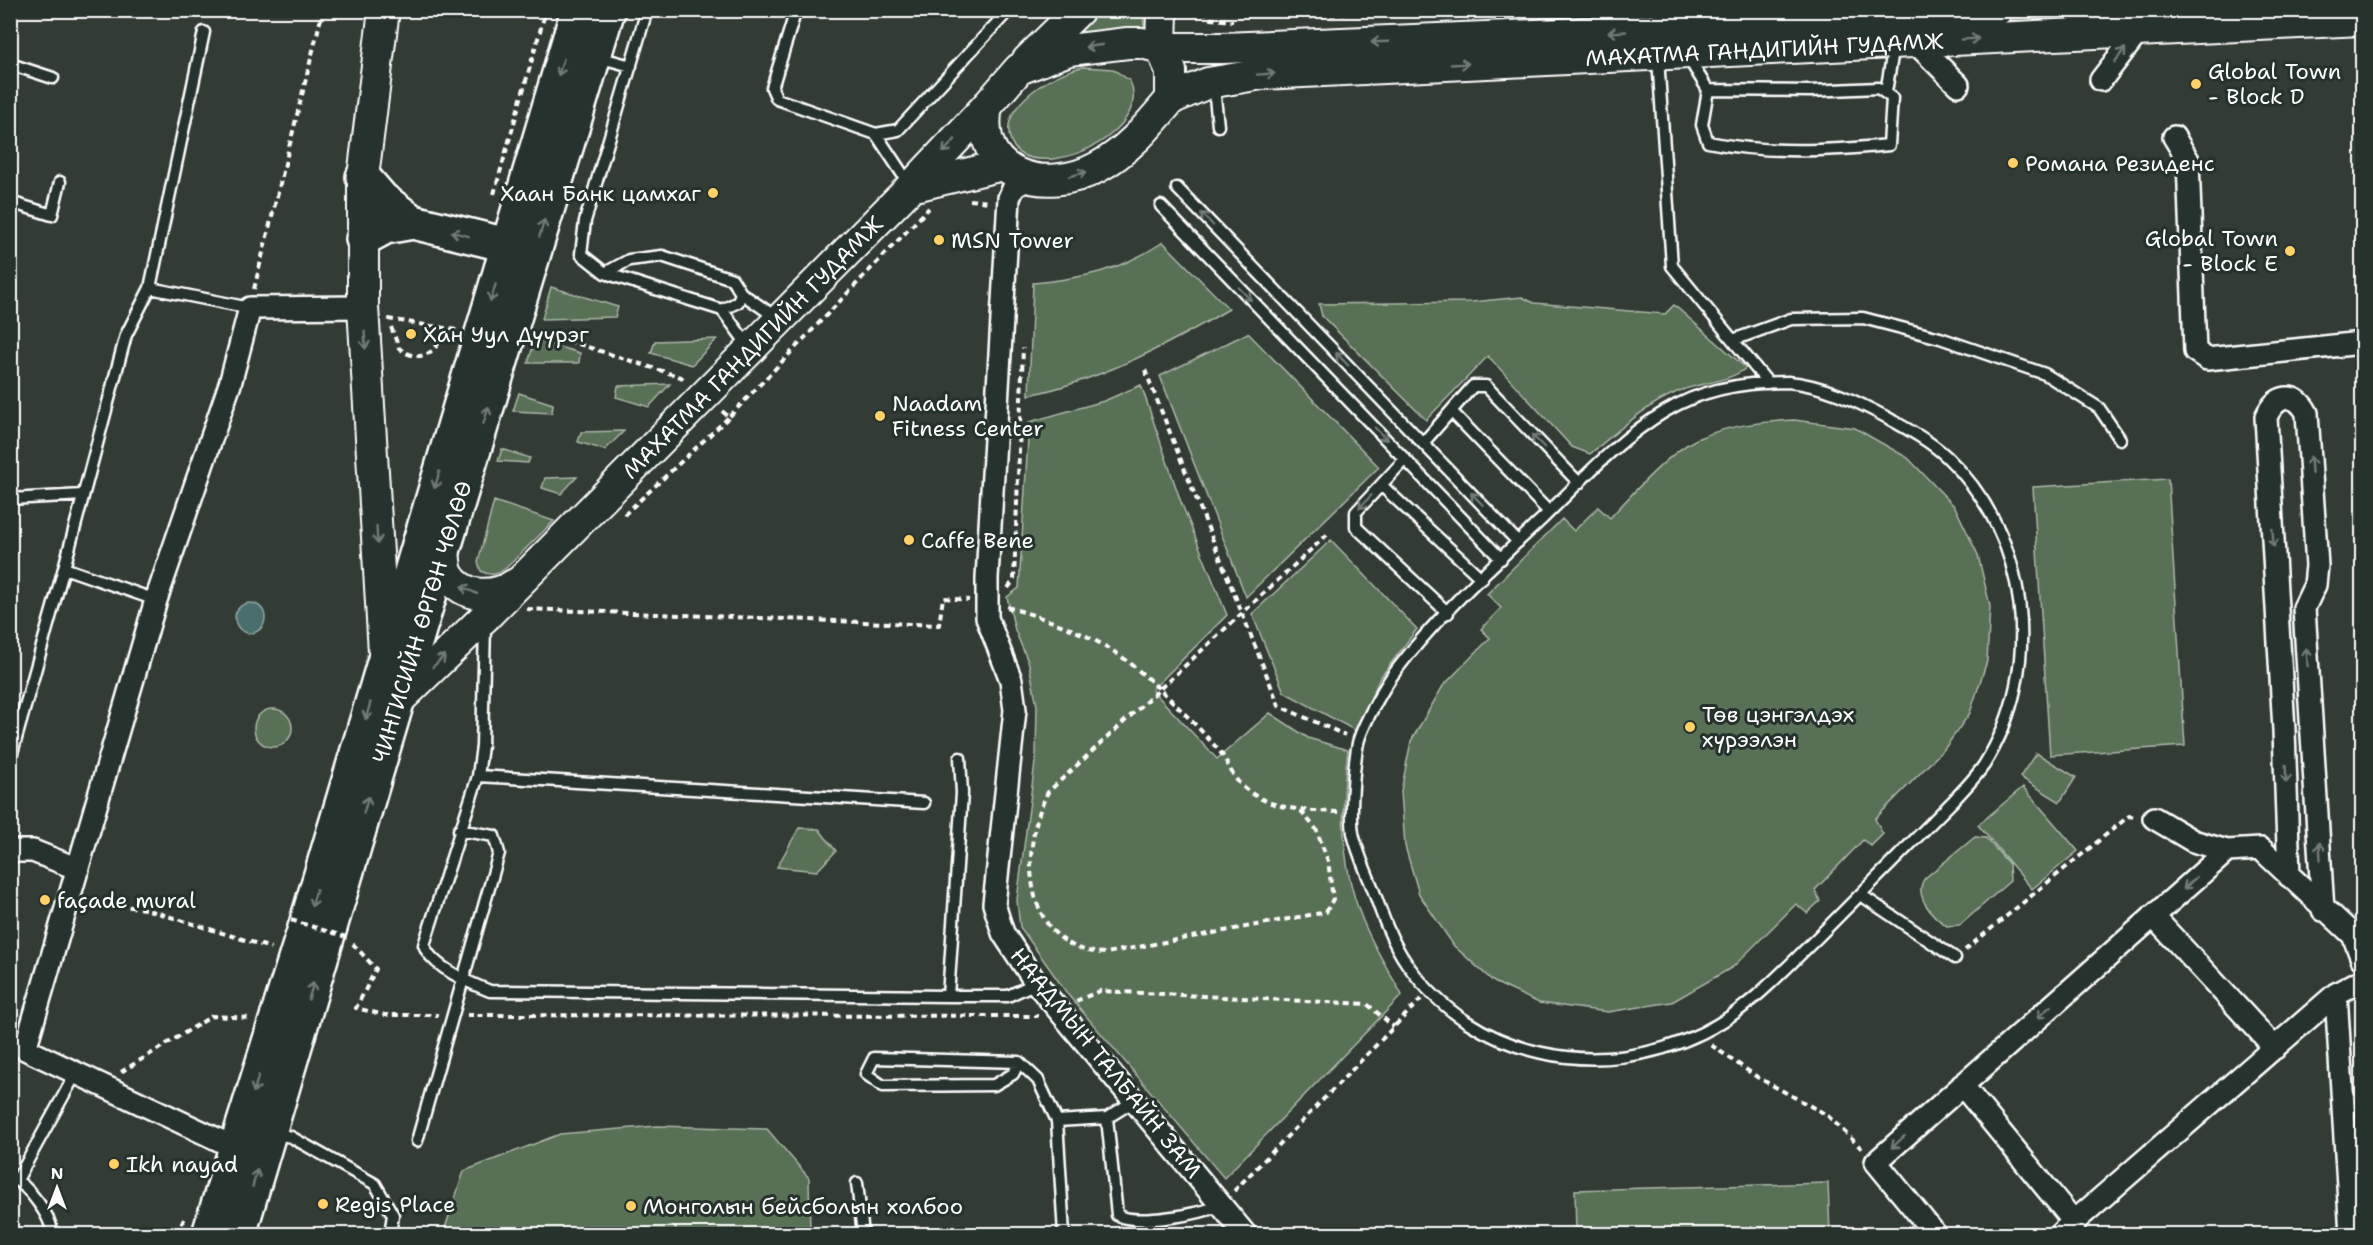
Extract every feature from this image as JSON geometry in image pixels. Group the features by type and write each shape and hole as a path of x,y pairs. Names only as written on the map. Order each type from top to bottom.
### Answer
{"highway":[{"name":"ЧИНГИСИЙН ӨРГӨН ЧӨЛӨӨ","path":"208,1234 306,925 384,655 578,10"},
{"name":"ЧИНГИСИЙН ӨРГӨН ЧӨЛӨӨ","path":"238,1234 608,10"},
{"path":"363,177 382,199 413,222 507,245"},
{"path":"363,239 385,227 413,222"}],"main road":[{"path":"384,10 363,177 363,307 384,655"},
{"path":"1079,10 1019,69 987,105 987,140 992,152 1015,174 1030,178 1064,178 1100,166 1136,138 1171,99 1171,71 1161,48 1162,10"},
{"name":"МАХАТМА ГАНДИГИЙН ГУДАМЖ","path":"1171,99 1208,83 1257,74 1997,10"},
{"name":"МАХАТМА ГАНДИГИЙН ГУДАМЖ","path":"1161,48 1663,39 1905,42 2149,21 2205,28 2362,20"},
{"path":"1019,69 1060,53 1084,47 1142,42 1161,48"},
{"name":"МАХАТМА ГАНДИГИЙН ГУДАМЖ","path":"397,702 486,616 519,596 703,396 780,320 922,195 987,105"},
{"path":"922,195 1003,165"},
{"path":"444,551 448,574 458,585 479,595 507,590 519,596"}],"street":[{"path":"2101,80 2149,21"},
{"path":"1905,42 1958,85"},
{"path":"2174,137 2188,160 2195,351 2207,359 2362,343"},
{"path":"1008,204 1014,187 1030,178"},
{"name":"НААДМЫН ТАЛБАЙН ЗАМ","path":"1008,204 986,602 987,618 1011,680 1014,710 994,904 1003,933 1036,983 1245,1234"},
{"path":"238,1145 221,1141 18,1045 69,898 156,600 230,384 250,308 363,307"},
{"path":"2289,876 2278,608 2265,417 2271,405 2281,398 2291,397 2302,403 2307,413 2317,567 2315,585 2304,608 2323,910"},
{"path":"2278,608 2304,608"},
{"path":"2284,730 2313,729"},
{"path":"2154,818 2193,841 2227,850 2261,849 2323,910 2353,935 2362,960"},
{"path":"1935,1234 1876,1162 2227,850"},
{"path":"10,851 33,851 78,869"},
{"path":"2153,916 2275,1048"},
{"path":"1962,1085 2067,1229 2336,994 2362,980"},
{"path":"2336,994 2351,1234"}],"lane":[{"path":"647,10 585,221 581,254 605,273 722,310 750,349"},
{"path":"796,10 772,88 777,99 876,135 922,195"},
{"path":"876,135 898,130 1009,10"},
{"path":"10,760 126,335 150,288 204,32"},
{"path":"1663,39 1692,64 1708,90 1702,125 1708,142 1738,148 1797,150 1889,145 1892,98 1878,88 1810,91 1708,90"},
{"path":"1663,39 1672,266 1768,382"},
{"path":"1886,92 1905,42"},
{"path":"594,56 631,66"},
{"path":"10,64 53,78"},
{"path":"1208,83 1215,98 1218,126"},
{"path":"10,202 52,215 60,182"},
{"path":"1177,188 1518,542"},
{"path":"1161,206 1501,559"},
{"path":"605,273 629,260 662,256 732,279 741,293 780,320"},
{"path":"150,288 250,308"},
{"path":"722,310 738,302 741,293"},
{"path":"1733,340 1791,319 1863,318 1940,338 2045,374 2099,408 2120,439"},
{"path":"1768,382 1799,383 1828,391 1877,413 1936,448 1964,474 1989,511 2007,544 2017,579 2020,666 2011,703 1992,751 1975,777 1861,895 1758,995 1726,1019 1698,1035 1671,1046 1636,1055 1589,1058 1541,1055 1518,1048 1480,1030 1429,991 1405,962 1383,917 1356,842 1352,813 1358,741 1391,678 1448,613 1579,483 1628,436 1669,409 1718,390 1768,382"},
{"path":"1423,443 1473,386 1486,386 1579,483"},
{"path":"1451,411 1549,512"},
{"path":"1405,459 1356,512 1356,527 1448,613"},
{"path":"1381,485 1482,579"},
{"path":"10,499 83,495"},
{"path":"64,567 156,600"},
{"path":"486,616 482,746 478,776 424,945 427,955 465,981 490,991 948,996 1008,996 1036,983"},
{"path":"948,996 962,793 960,758"},
{"path":"478,776 924,803"},
{"path":"417,1141 465,981 499,853 494,836 459,830"},
{"path":"1861,895 1955,958"},
{"path":"1019,1062 1013,1074 994,1085 883,1086 866,1074 874,1058 1019,1062 1038,1080 1057,1121 1064,1234"},
{"path":"55,1234 43,1211 14,1178 76,1073"},
{"path":"1057,1121 1107,1118 1134,1101"},
{"path":"1107,1118 1117,1215 1125,1219 1175,1215 1206,1211 1221,1205"},
{"path":"269,1132 291,1137 375,1184 393,1215 390,1234"},
{"path":"857,1183 863,1234"}],"path":[{"path":"250,308 323,10"},
{"path":"492,198 546,10"},
{"path":"1203,10 1211,19 1235,21"},
{"path":"1303,18 1377,10"},
{"path":"533,329 681,377 729,417 922,195"},
{"path":"963,199 1008,204"},
{"path":"363,307 375,316 390,320 466,331"},
{"path":"390,320 396,344 404,352 415,356 429,354 435,350 445,329"},
{"path":"1001,597 1014,580 1023,336"},
{"path":"1144,370 1279,706 1358,741"},
{"path":"1301,811 1316,829 1328,861 1333,899 1326,912 1106,953 1088,952 1058,933 1040,913 1032,892 1030,861 1040,809 1048,792 1329,533"},
{"path":"519,596 939,626 943,598 978,601"},
{"path":"1006,615 1003,606 1077,631 1130,664 1219,749 1229,770 1242,786 1270,803 1301,811 1352,813"},
{"path":"1955,958 2129,816 2154,818"},
{"path":"69,898 145,909 272,948 278,938"},
{"path":"283,928 291,920 346,937 375,969 356,1008 385,1015 1034,1017 1100,991 1367,1004 1394,1027"},
{"path":"1221,1205 1429,991"},
{"path":"100,1084 212,1016 255,1018"},
{"path":"1698,1035 1757,1077 1827,1115 1876,1162"}],"green space":[{"path":"2047,10 2129,11 2134,17 1959,25 1958,22 2016,19"},
{"path":"1094,11 1143,11 1144,26 1141,29 1084,34 1080,28"},
{"path":"1083,67 1113,69 1130,81 1133,99 1128,115 1115,131 1098,144 1078,153 1056,158 1036,159 1019,153 1010,139 1009,124 1015,111 1025,98 1039,87 1069,71"},
{"path":"1163,242 1229,309 1157,349 1107,371 1056,389 1029,395 1033,283 1069,279 1101,271 1132,260"},
{"path":"551,287 618,307 615,317 542,319"},
{"path":"1522,297 1534,303 1665,314 1674,305 1746,368 1731,377 1686,389 1653,404 1590,454 1572,447 1488,356 1426,420 1322,316 1319,304 1472,302"},
{"path":"1248,333 1379,467 1246,597 1160,376"},
{"path":"717,339 692,365 651,353 655,341"},
{"path":"535,340 580,353 579,363 528,363"},
{"path":"670,384 649,407 616,397 618,386"},
{"path":"1141,385 1181,502 1227,615 1152,690 1217,759 1270,713 1308,738 1348,750 1343,819 1347,864 1358,908 1367,930 1402,995 1224,1178 1069,996 1020,927 1017,900 1036,755 1037,706 1029,664 1015,630 1007,597 1019,588 1029,422 1104,401"},
{"path":"519,393 553,404 552,413 513,411"},
{"name":"Төв цэнгэлдэх хүрээлэн","path":"1794,420 1855,428 1908,458 1955,507 1978,555 1990,606 1987,661 1970,713 1945,748 1875,819 1883,834 1871,846 1863,840 1815,890 1820,901 1807,913 1796,904 1733,967 1672,1002 1608,1012 1539,1003 1494,982 1454,946 1419,894 1405,846 1401,791 1411,741 1443,686 1490,638 1481,629 1501,608 1487,594 1562,519 1574,531 1598,507 1610,518 1652,474 1688,444 1699,438 1734,427"},
{"path":"624,431 605,450 578,442 581,432"},
{"path":"502,449 530,458 528,463 498,461"},
{"path":"577,477 561,494 542,488 545,478"},
{"path":"2168,479 2185,746 2050,755 2033,487"},
{"path":"494,501 554,521 506,568 491,574 481,571 478,562"},
{"path":"1331,540 1417,629 1380,678 1356,731 1284,692 1252,614"},
{"path":"273,709 286,715 292,728 286,741 273,747 260,741 254,728 260,715"},
{"path":"2036,753 2076,777 2060,802 2020,777"},
{"path":"2023,787 2078,851 2032,889 1978,825"},
{"path":"799,828 819,829 836,851 817,871 777,867"},
{"path":"1975,837 1986,838 2009,864 2010,881 1960,925 1947,926 1926,905 1921,891 1922,885 1925,878"},
{"name":"Монголын бейсболын холбоо","path":"657,1126 767,1129 809,1178 810,1234 443,1234 464,1171 560,1134"},
{"path":"1828,1183 1830,1234 1576,1234 1575,1190"}],"water":[{"path":"250,603 261,607 265,618 261,629 250,633 239,629 235,618 239,607"}],"place":[{"name":"Global Town - Block D","path":"2196,84"},
{"name":"Романа Резиденс","path":"2013,163"},
{"name":"Хаан Банк цамхаг","path":"713,193"},
{"name":"MSN Tower","path":"939,240"},
{"name":"Global Town - Block E","path":"2290,251"},
{"name":"Хан Уул Дүүрэг","path":"411,334"},
{"name":"Naadam Fitness Center","path":"880,416"},
{"name":"Caffe Bene","path":"909,540"},
{"name":"Төв цэнгэлдэх хүрээлэн","path":"1690,727"},
{"name":"façade mural","path":"45,900"},
{"name":"Ikh nayad","path":"114,1164"},
{"name":"Regis Place","path":"323,1204"},
{"name":"Монголын бейсболын холбоо","path":"631,1206"}]}
